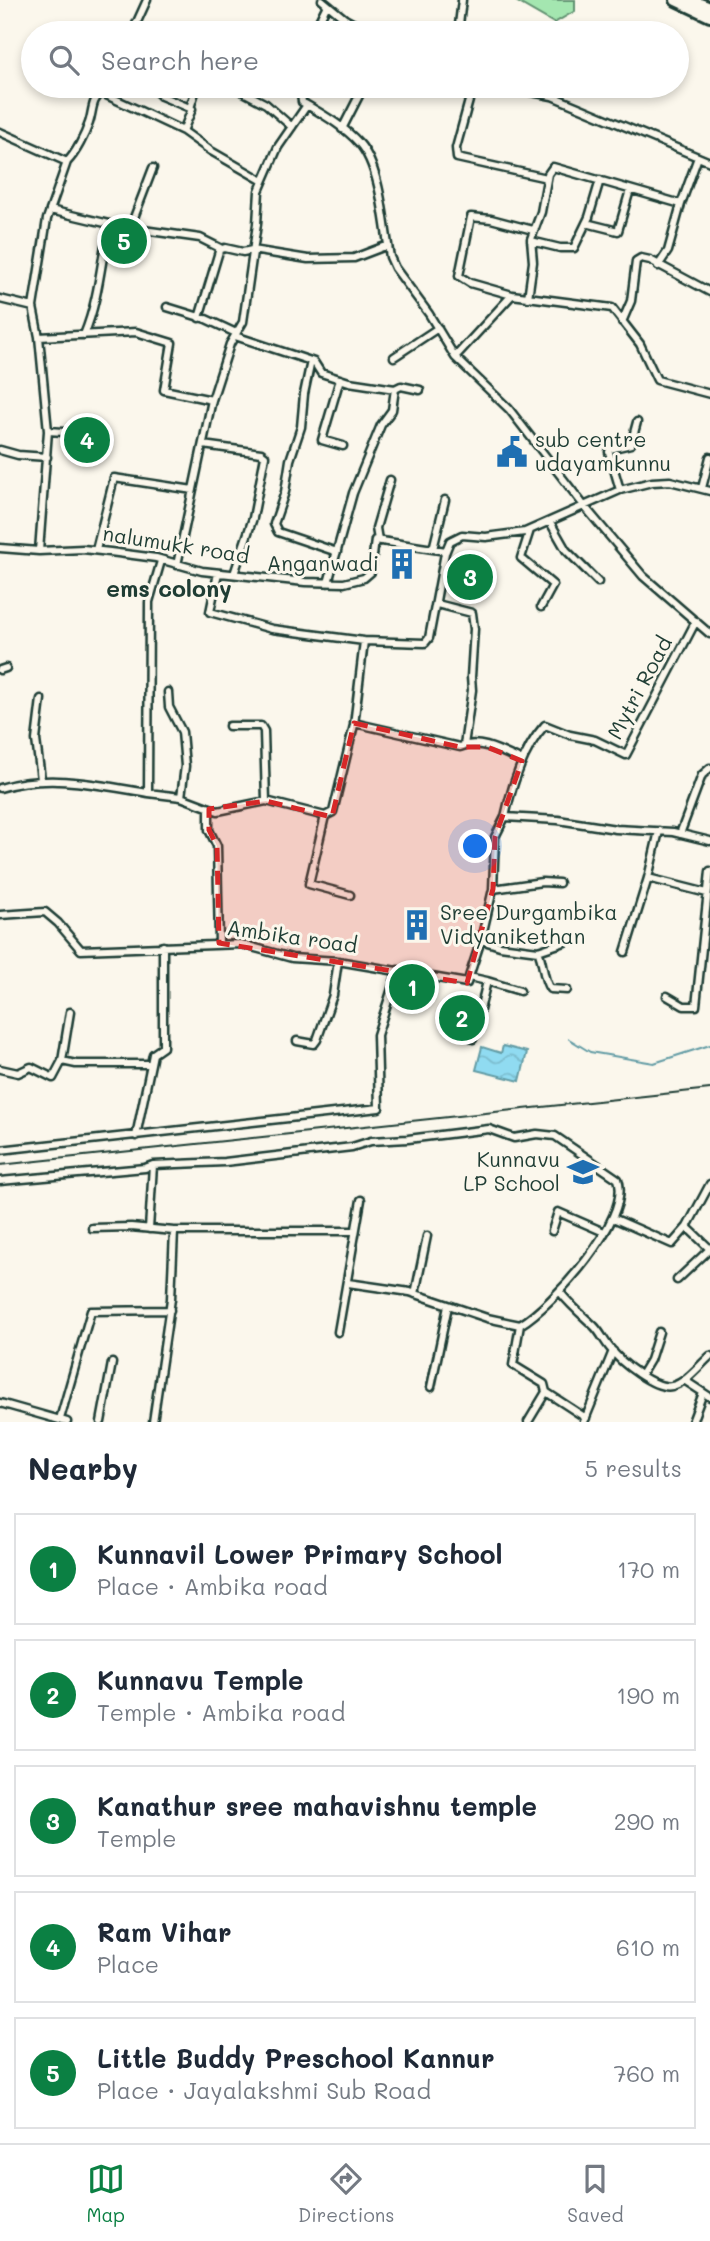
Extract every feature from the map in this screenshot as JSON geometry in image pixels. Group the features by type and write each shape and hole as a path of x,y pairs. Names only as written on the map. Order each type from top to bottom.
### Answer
{"highway":[{"path":"676,0 710,16"},
{"path":"690,0 710,8"}],"street":[{"path":"137,21 147,0"},
{"path":"459,21 462,0"},
{"path":"318,21 325,3 350,21"},
{"path":"39,551 48,431 39,337 33,307 50,210 68,162 89,124 96,98"},
{"path":"122,98 183,131 211,151 263,181"},
{"path":"167,98 190,108"},
{"path":"183,131 192,109 193,98"},
{"path":"255,98 266,104 292,127"},
{"path":"301,98 302,102 361,144 376,172 388,245 395,268 438,328 455,357 509,409 643,576 710,634"},
{"path":"342,129 358,98"},
{"path":"470,98 456,148 457,158 547,178"},
{"path":"557,98 710,162"},
{"path":"177,565 212,400 230,344 243,322 259,191 278,147 307,105"},
{"path":"0,132 68,162"},
{"path":"658,266 668,251 698,157"},
{"path":"528,298 533,262 533,230 538,223 547,178 553,167 681,204"},
{"path":"130,228 153,168"},
{"path":"531,241 560,248 575,248 600,180"},
{"path":"586,223 618,231 630,191"},
{"path":"50,210 130,228 200,238 220,248 199,318"},
{"path":"533,230 491,219 471,217 459,276 470,283 512,295 612,308 640,344 657,380 710,394"},
{"path":"83,335 102,273 110,224"},
{"path":"219,250 252,250 308,259 354,258 388,245"},
{"path":"622,322 631,301 636,261 641,258 710,292"},
{"path":"455,357 512,295"},
{"path":"0,299 33,307"},
{"path":"167,307 311,361 321,373 340,379 420,390"},
{"path":"394,357 438,328"},
{"path":"39,337 136,332 172,343 164,390 212,400"},
{"path":"311,361 301,427 274,524 278,532 337,552"},
{"path":"340,379 322,440 343,446"},
{"path":"328,583 353,494 381,425 392,410 395,388"},
{"path":"620,490 609,452 610,449 631,444 637,422"},
{"path":"48,431 79,433"},
{"path":"203,445 261,453 265,456 253,518 234,574"},
{"path":"0,450 18,455 47,457"},
{"path":"702,488 710,457"},
{"path":"96,550 114,478 193,490"},
{"path":"390,480 376,528 378,540 446,551"},
{"path":"218,573 210,612 272,629 364,641 425,643 429,638 450,541 462,535 486,537 530,530 620,490 652,482 670,481 710,491"},
{"path":"433,549 444,500"},
{"path":"550,522 566,550 598,582"},
{"path":"530,530 522,558 553,585 541,607"},
{"name":"nalumukk road","path":"0,548 39,551 96,550 139,555 218,573 344,583 364,578 371,572 378,540"},
{"path":"148,793 149,602 161,561"},
{"path":"436,604 471,613 474,629 472,690 464,745"},
{"name":"Mytri Road","path":"505,817 522,761 532,739 545,725 570,735 595,740 626,755 696,621"},
{"path":"0,788 41,779 69,781 181,797 218,811 267,802 325,816 333,812 354,723 364,641"},
{"path":"168,692 169,707 183,732 181,797"},
{"path":"41,699 36,740 41,779"},
{"path":"354,723 460,747 468,743 487,747 522,761"},
{"path":"229,726 261,726 264,731 267,802"},
{"path":"680,834 702,775 710,768"},
{"path":"209,809 209,830 217,846 219,943"},
{"path":"325,816 309,884 350,895"},
{"path":"520,991 469,977 493,889 495,837 505,817 659,831 710,841"},
{"path":"625,952 648,878 659,831"},
{"path":"667,996 684,1006 696,1006 710,871"},
{"path":"648,878 707,893"},
{"path":"493,889 542,881 559,883"},
{"name":"Ambika road","path":"0,915 45,912 58,923 80,950 240,944 292,958 338,961 467,983 469,977"},
{"path":"481,940 500,946 538,951 565,942"},
{"path":"136,1136 153,1054 163,1047 163,946"},
{"path":"538,951 550,989 567,990"},
{"path":"297,1041 314,1044 317,1040 333,995 338,961"},
{"path":"0,1150 379,1108 377,1035 398,970"},
{"path":"473,1039 487,981"},
{"path":"0,1069 18,1073 31,1067 53,1078 62,1061 70,1012"},
{"path":"62,1061 76,1064 151,1064"},
{"path":"0,1181 145,1168 153,1165 225,1161 489,1129 513,1138 537,1133 555,1136 618,1180 621,1187 613,1218 582,1267 534,1317 520,1325 388,1287 348,1283"},
{"path":"149,1229 153,1165"},
{"path":"613,1218 671,1244 687,1227 710,1184"},
{"path":"338,1332 361,1200"},
{"path":"552,1231 558,1212 604,1231"},
{"path":"677,1280 710,1249 687,1227"},
{"path":"92,1228 355,1231"},
{"path":"153,1422 170,1310 174,1231"},
{"path":"415,1294 427,1236"},
{"path":"560,1292 577,1312 595,1327 613,1351 641,1375 667,1387 684,1380 710,1356"},
{"path":"431,1387 448,1306"},
{"path":"60,1419 91,1311 170,1310"},
{"path":"520,1325 513,1365 544,1384 546,1392 585,1420 613,1351"},
{"path":"641,1375 650,1360 659,1332"},
{"path":"101,1422 112,1363"},
{"path":"684,1380 707,1395 692,1422"},
{"path":"528,1422 546,1392"},
{"path":"0,1403 49,1419 68,1422"}],"highlighted area":[{"path":"354,723 460,747 487,747 522,761 495,837 493,889 467,983 219,943 217,846 209,830 209,809 266,801 332,817"}],"green space":[{"path":"514,0 575,0 575,11 558,21 551,21"}],"water":[{"path":"503,1046 527,1052 520,1081 476,1070 482,1047 501,1053"}],"waterway":[{"path":"569,1039 590,1052 654,1063 710,1045"}],"railway":[{"path":"0,1165 710,1089"}],"place":[{"name":"Little Buddy Preschool Kannur","path":"124,241"},
{"name":"Ram Vihar","path":"87,440"},
{"name":"sub centre udayamkunnu","path":"512,452"},
{"name":"Anganwadi","path":"402,564"},
{"name":"Kanathur sree mahavishnu temple","path":"470,577"},
{"name":"Sree Durgambika Vidyanikethan","path":"417,925"},
{"name":"Kunnavil Lower Primary School","path":"412,987"},
{"name":"Kunnavu Temple","path":"462,1018"},
{"name":"Kunnavu LP School","path":"583,1172"}],"district":[{"name":"ems colony","path":"169,589"}]}
